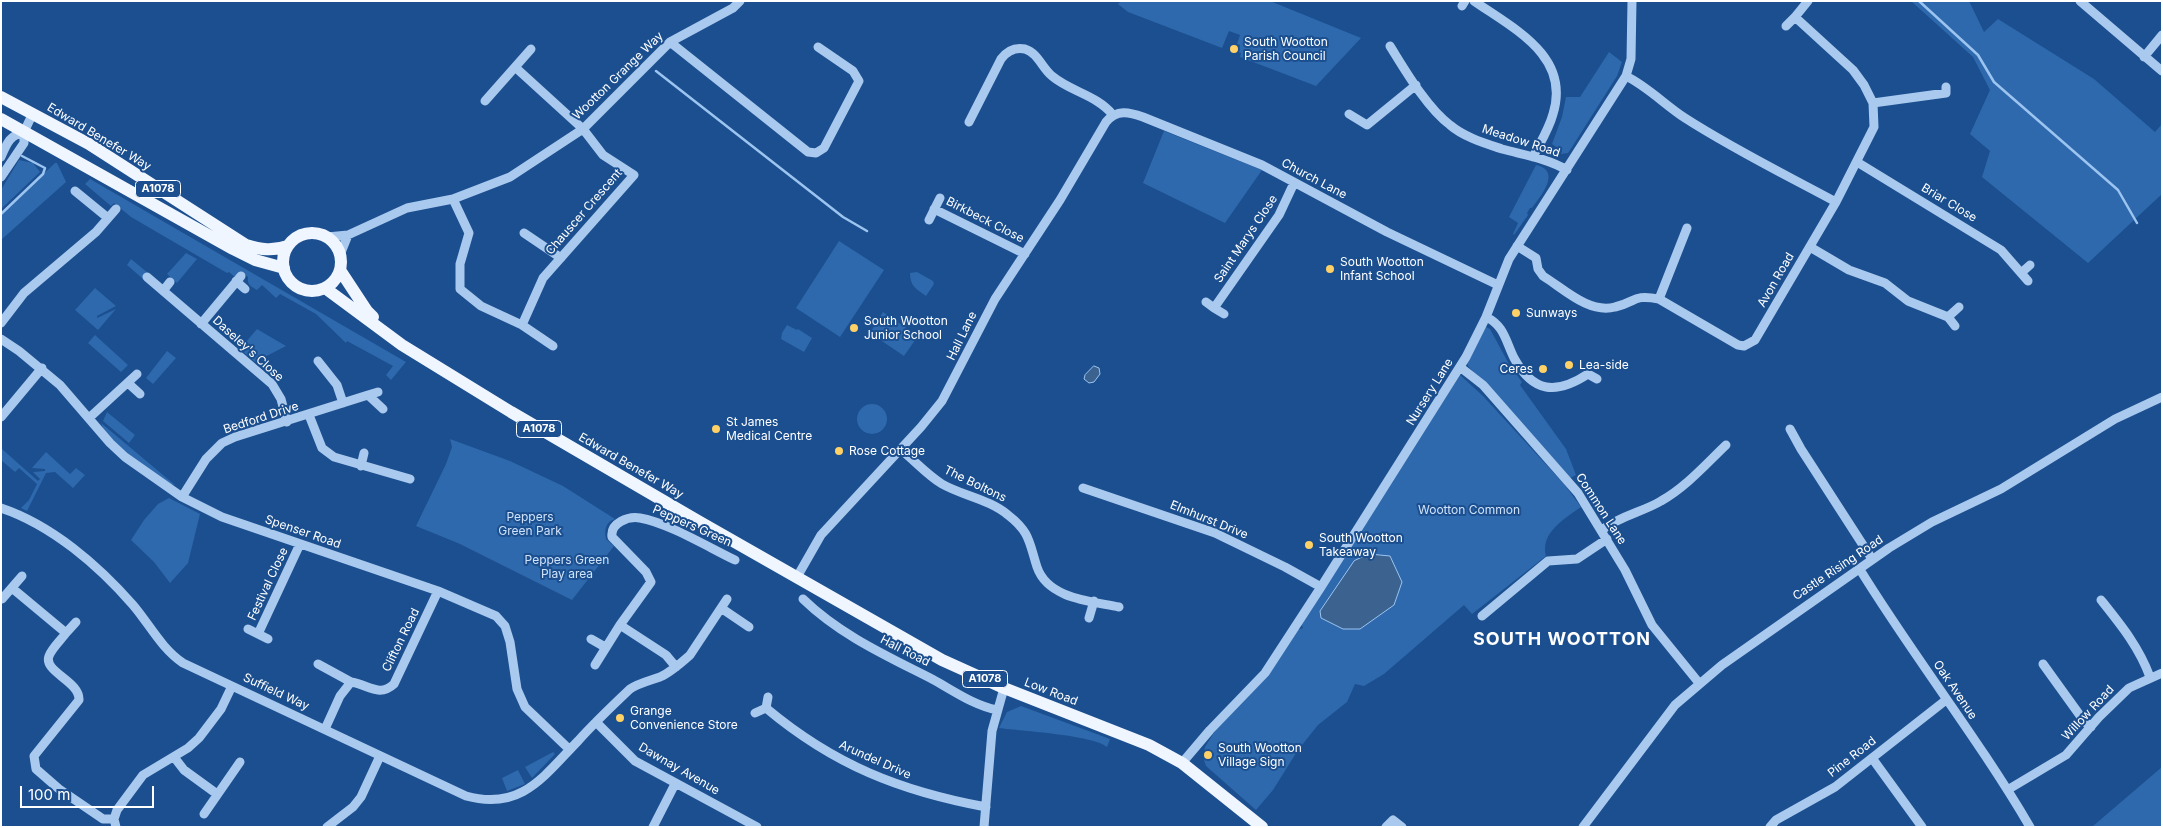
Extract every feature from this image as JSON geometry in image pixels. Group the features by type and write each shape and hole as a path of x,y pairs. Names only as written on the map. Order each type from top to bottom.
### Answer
{"main road":[{"name":"Edward Benefer Way","path":"1,98 33,113 104,153 233,238 259,249 271,250 288,246 297,237 304,234 320,234 327,237"},
{"name":"A1078","path":"1,119 233,249 255,260 284,268"},
{"path":"288,246 284,255 284,268 287,276 299,288 317,291 332,283 340,270 340,255 333,242 327,237"},
{"name":"Edward Benefer Way","path":"340,270 367,311 402,344"},
{"name":"Edward Benefer Way","path":"325,288 402,344 564,443 797,576"},
{"name":"Low Road","path":"797,576 942,660 1004,688 1150,745 1182,763 1262,827"}],"street":[{"name":"Wootton Grange Way","path":"327,237 348,235 407,208 453,199 510,178 583,129 670,42 733,8 740,1"},
{"path":"1474,1 1532,43 1554,71 1556,91 1553,114 1533,156"},
{"name":"Nursery Lane","path":"1182,763 1210,730 1265,672 1460,367 1486,317 1516,246 1567,170 1626,76 1631,60 1632,1"},
{"path":"1786,26 1808,1"},
{"path":"2080,1 2162,71"},
{"path":"1795,17 1853,70 1873,104 1946,93 1946,87"},
{"path":"2144,57 2162,35"},
{"path":"670,42 808,152 816,154 824,148 859,81 853,71 818,48"},
{"name":"Meadow Road","path":"1390,46 1416,84 1448,125 1464,135 1502,149 1554,162 1567,170"},
{"path":"969,122 1001,58 1004,54 1016,48 1030,51 1050,75 1100,102 1113,115"},
{"path":"484,101 531,49"},
{"name":"Chauscer Crescent","path":"515,67 583,129 603,155 636,177 543,278 522,326"},
{"path":"1626,76 1636,81 1706,131 1836,202"},
{"path":"1349,114 1365,128 1416,84"},
{"name":"Avon Road","path":"1516,246 1536,258 1538,269 1543,276 1597,308 1617,307 1645,296 1659,299 1733,343 1744,346 1755,340 1759,334 1836,202 1874,127 1873,104"},
{"name":"Church Lane","path":"1113,115 1123,112 1143,117 1262,165 1387,232 1498,285"},
{"path":"1,177 24,143 24,132 33,113"},
{"name":"Hall Lane","path":"797,576 821,535 928,420 942,400 995,299 1060,200 1106,122 1113,115"},
{"path":"1,157 8,139 24,132"},
{"name":"Briar Close","path":"1857,162 1987,240 2001,250 2028,282"},
{"name":"Saint Marys Close","path":"1214,308 1279,215 1289,198 1294,183"},
{"path":"75,191 108,218"},
{"name":"Birkbeck Close","path":"929,220 940,198"},
{"path":"453,199 468,233 460,264 460,289 481,306 522,326 553,346"},
{"path":"1,323 24,293 96,232 116,209"},
{"name":"Birkbeck Close","path":"934,209 1025,254"},
{"path":"1659,299 1687,228"},
{"path":"524,233 561,258"},
{"path":"340,255 348,235"},
{"path":"1810,247 1849,270 1885,283 1899,296 1908,301 1948,317 1955,326"},
{"path":"2021,272 2030,265"},
{"name":"Daseley's Close","path":"147,277 272,384 280,399 287,422"},
{"name":"Daseley's Close","path":"201,324 238,278 245,289"},
{"path":"163,291 170,282"},
{"path":"1206,302 1224,314"},
{"path":"1948,317 1959,307"},
{"path":"1486,317 1499,326 1515,359 1529,380 1537,385 1554,388 1573,384 1588,374 1597,380"},
{"name":"Spenser Road","path":"1,339 42,368 60,385 111,445 182,497 222,517 438,592 496,616 505,626 510,642 517,689 525,708 569,749"},
{"path":"318,361 337,385 343,403"},
{"name":"Common Lane","path":"1460,367 1483,385 1568,480 1602,530 1625,570 1652,625 1699,683"},
{"path":"1,417 42,368"},
{"path":"89,418 137,374"},
{"path":"128,383 140,394"},
{"name":"Bedford Drive","path":"182,497 206,459 222,443 235,437 378,392"},
{"path":"368,395 383,409"},
{"name":"Castle Rising Road","path":"1583,827 1675,705 1699,683 1872,559 1932,522 2001,489 2115,419 2162,397"},
{"path":"309,415 322,448 334,457 410,479"},
{"path":"1790,429 1872,559"},
{"path":"1602,530 1609,524 1644,509 1674,493 1726,445"},
{"name":"The Boltons","path":"900,449 943,485 989,504 1007,514 1026,534 1034,549 1039,570 1050,586 1068,595 1119,607"},
{"path":"361,466 364,453"},
{"name":"Elmhurst Drive","path":"1083,488 1214,533 1254,551 1321,587"},
{"name":"Suffield Way","path":"1,508 32,522 55,536 91,564 133,605 166,649 183,663 466,796 479,800 512,797 531,788 569,749"},
{"name":"Peppers Green","path":"595,665 620,625 652,582 649,576 612,537 612,530 619,522 635,517 656,523 736,560"},
{"path":"1482,616 1548,561 1577,559 1607,539"},
{"name":"Festival Close","path":"258,634 300,544"},
{"name":"Oak Avenue","path":"1859,568 1946,700 2008,789 2030,827"},
{"path":"2,599 22,576"},
{"path":"12,588 66,633"},
{"name":"Clifton Road","path":"318,664 350,682 361,683 378,691 388,689 394,684 438,592"},
{"path":"569,749 630,689 638,684 659,677 676,667 690,655 727,599"},
{"path":"2101,600 2132,638 2143,656 2150,677"},
{"name":"Hall Road","path":"809,601 866,643 935,676 979,706 997,710"},
{"path":"1089,618 1094,601"},
{"path":"721,608 749,627"},
{"path":"76,622 50,654 49,663 75,688 79,700 34,756 34,763 36,769 44,777 103,819 115,823 117,810 135,783 143,775 188,748 208,728 221,709 232,686"},
{"path":"620,625 666,655 676,667"},
{"name":"Festival Close","path":"248,629 268,639"},
{"path":"591,639 605,647"},
{"path":"2043,664 2084,721 2091,727"},
{"name":"Willow Road","path":"2008,789 2066,755 2116,699 2129,688 2162,673"},
{"path":"325,729 340,696 350,682"},
{"path":"984,827 990,748 997,710 1004,688"},
{"path":"755,713 766,708 768,696"},
{"name":"Pine Road","path":"1770,827 1776,820 1835,787 1946,700"},
{"name":"Arundel Drive","path":"766,708 811,742 864,772 922,793 986,807"},
{"name":"Dawnay Avenue","path":"596,722 635,761 757,827"},
{"path":"327,827 353,807 361,797 380,756"},
{"path":"174,757 184,770 217,794"},
{"path":"1872,758 1922,827"},
{"path":"204,814 240,762"},
{"path":"653,827 675,784"},
{"path":"1386,827 1393,820 1402,827"}],"green space":[{"path":"1121,1 1270,1 1361,38 1316,86 1240,57 1241,53 1238,52 1240,45 1237,44 1240,35 1229,31 1222,48 1128,12 1118,4"},
{"path":"1911,1 1969,1 1984,32 1998,19 2094,79 2155,132 2162,124 2162,194 2088,263 1982,177 1990,151 1970,134 1990,90 1973,57"},
{"path":"1609,52 1622,62 1617,76 1568,153 1561,154 1562,151 1552,144 1562,117 1566,97 1580,97"},
{"path":"1164,131 1262,170 1225,223 1143,183"},
{"path":"19,160 33,163 40,172 1,209 1,190"},
{"path":"57,163 66,182 1,240 1,214"},
{"path":"1536,165 1544,168 1549,178 1544,191 1532,208 1530,208 1527,213 1528,215 1514,235 1518,223 1509,217"},
{"path":"90,179 406,362 391,380 386,375 393,366 347,341 346,343 316,314 280,294 276,298 262,285 257,290 250,285 248,277 242,272 236,278 229,272 227,273 131,217 114,203 111,206 85,184"},
{"path":"839,241 884,270 840,337 796,308"},
{"path":"186,253 197,259 177,283 167,274"},
{"path":"131,259 148,273 143,279 127,265"},
{"path":"917,272 933,281 934,284 926,296 912,284 910,273"},
{"path":"95,288 116,306 97,316 97,318 116,309 98,330 75,310"},
{"path":"883,312 918,336 904,356 870,333"},
{"path":"787,325 798,329 812,338 804,352 781,339"},
{"path":"1486,327 1490,329 1510,366 1522,382 1520,385 1566,449 1576,475 1570,478 1468,366 1467,362 1482,329"},
{"path":"257,329 286,346 255,362 240,349"},
{"path":"95,335 128,365 121,372 88,343"},
{"path":"167,351 176,358 153,384 146,378"},
{"name":"Wootton Common","path":"1460,375 1483,396 1564,484 1581,507 1555,527 1550,534 1545,548 1546,556 1472,614 1464,605 1384,674 1364,686 1355,684 1347,702 1318,725 1298,750 1273,790 1256,810 1206,766 1203,757 1205,747 1215,731 1260,682 1294,631 1303,628 1300,621"},
{"path":"872,404 883,408 887,419 883,430 872,434 861,430 857,419 861,408"},
{"path":"107,412 135,435 129,443 103,421"},
{"path":"101,423 175,485 152,472 121,450"},
{"name":"Peppers Green Park","path":"450,439 510,461 563,486 615,519 606,526 605,532 606,539 614,546 572,600 460,544 416,526 446,464 452,447"},
{"path":"2,449 38,481 40,479 33,472 45,471 45,469 32,468 46,452 70,474 76,468 85,475 73,488 55,472 46,473 27,511 21,508 29,500 37,484 19,468 15,472 1,460"},
{"path":"169,498 200,514 188,563 170,583 154,562 131,540 144,520 158,504"},
{"path":"1021,706 1110,739 1107,747 1087,739 999,728 1007,712"},
{"path":"553,752 555,754 532,778 525,767"},
{"path":"2162,767 2162,827 2093,827 2093,826"},
{"path":"518,770 525,784 507,791 502,778"}],"shaded area":[{"path":"1094,366 1099,368 1100,374 1094,382 1089,383 1084,379 1085,375"},
{"path":"1369,554 1390,556 1402,582 1394,605 1360,629 1343,629 1321,618 1320,611 1354,561"}],"waterway":[{"path":"1919,1 1978,55 1994,82 2118,190 2137,223"},
{"path":"656,71 843,217 867,231"},
{"path":"1,214 43,174 45,168 22,156"}],"place":[{"name":"South Wootton Parish Council","path":"1234,49"},
{"name":"South Wootton Infant School","path":"1330,269"},
{"name":"Sunways","path":"1516,313"},
{"name":"South Wootton Junior School","path":"854,328"},
{"name":"Lea-side","path":"1569,365"},
{"name":"Ceres","path":"1543,369"},
{"name":"St James Medical Centre","path":"716,429"},
{"name":"Rose Cottage","path":"839,451"},
{"name":"South Wootton Takeaway","path":"1309,545"},
{"name":"Grange Convenience Store","path":"620,718"},
{"name":"South Wootton Village Sign","path":"1208,755"}],"district":[{"name":"SOUTH WOOTTON","path":"1562,640"}],"park label":[{"name":"Peppers Green Play area","path":"567,567"}]}
